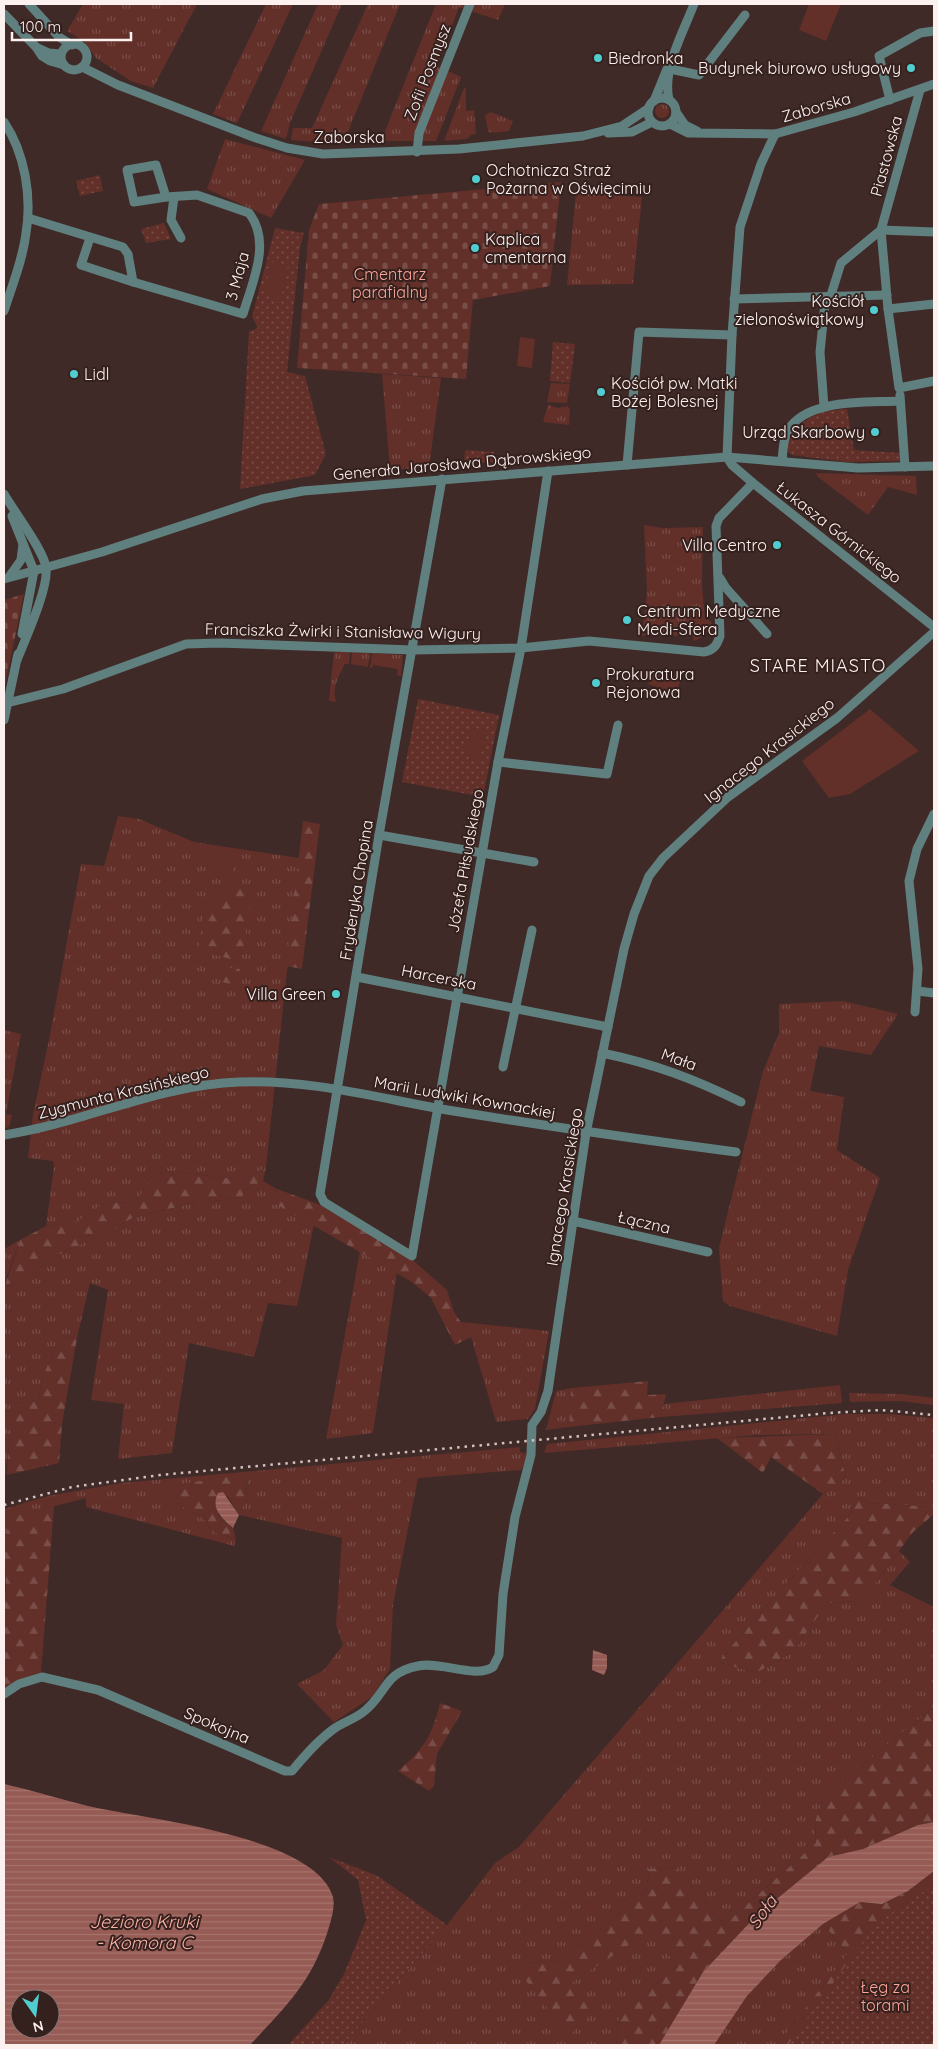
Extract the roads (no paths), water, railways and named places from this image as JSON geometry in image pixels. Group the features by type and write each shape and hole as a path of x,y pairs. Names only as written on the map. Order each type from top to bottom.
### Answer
{"street":[{"path":"4,14 36,46 46,59 64,65 70,70 84,64 84,50 78,45 72,45 60,36 30,4"},
{"name":"Zofii Posmysz","path":"417,152 419,133 425,116 470,4"},
{"path":"676,112 670,124 660,126 652,122 649,116 652,104 671,65 694,4"},
{"path":"671,65 699,75 745,15"},
{"path":"890,100 879,56 920,33 934,31"},
{"path":"60,36 64,65"},
{"path":"36,46 49,54 62,53 72,45"},
{"name":"Zaborska","path":"84,64 110,81 188,113 286,148 334,154 466,149 601,133 632,132 652,122"},
{"path":"669,100 667,90 671,65"},
{"name":"Zaborska","path":"670,124 688,134 775,134 890,100 934,84"},
{"name":"Piastowska","path":"881,230 920,90"},
{"path":"652,104 662,98 669,100 674,105 676,112 685,125 702,133"},
{"name":"Zaborska","path":"601,133 629,124 652,104"},
{"path":"4,122 18,151 24,172 28,218 26,235 4,307"},
{"path":"728,457 732,335 740,228 761,164 775,134"},
{"name":"3 Maja","path":"90,238 80,265 243,314 260,254 260,242 255,220 249,213 197,195 170,197 134,202 127,170 156,165 170,197 171,220 180,238"},
{"path":"28,218 123,247 128,254 133,282"},
{"path":"824,406 820,352 825,303 831,295 840,263 881,230 934,232"},
{"path":"881,230 906,467"},
{"path":"734,299 887,295"},
{"path":"888,309 934,304"},
{"path":"627,465 639,332 732,335"},
{"path":"899,388 934,381"},
{"path":"782,460 787,431 806,413 824,406 900,401"},
{"name":"Generała Jarosława Dąbrowskiego","path":"6,578 120,547 272,496 442,479 728,457 782,460 858,468 934,466"},
{"name":"Łukasza Górnickiego","path":"728,457 732,465 753,483 934,627"},
{"name":"Józefa Piłsudskiego","path":"412,1256 498,762 521,648 548,471"},
{"name":"Fryderyka Chopina","path":"412,1256 321,1198 379,836 414,650 442,479"},
{"name":"Franciszka Żwirki i Stanisława Wigury","path":"7,703 63,689 186,644 219,643 414,650 521,648 589,641 710,651 715,648 720,636 716,534 719,518 753,483"},
{"path":"4,496 40,554 46,568 44,584 17,660"},
{"path":"4,496 34,571 4,720"},
{"path":"6,578 21,560 23,542"},
{"path":"719,575 726,588 767,634"},
{"name":"Ignacego Krasickiego","path":"316,1744 335,1728 362,1713 374,1702 384,1684 397,1672 421,1665 451,1666 482,1672 493,1667 499,1655 502,1594 515,1517 531,1455 532,1425 540,1412 548,1391 586,1133 634,914 649,876 663,858 728,797 837,718 934,632"},
{"path":"498,762 607,774 618,724"},
{"path":"915,1012 917,953 909,881 917,849 934,814"},
{"path":"379,836 534,862"},
{"path":"503,1067 532,930"},
{"name":"Harcerska","path":"357,977 457,995 608,1027"},
{"path":"916,991 934,993"},
{"name":"Mała","path":"602,1053 644,1062 692,1078 741,1102"},
{"name":"Zygmunta Krasińskiego","path":"4,1135 196,1086 238,1082 269,1082 339,1091"},
{"name":"Marii Ludwiki Kownackiej","path":"339,1091 586,1133 736,1152"},
{"name":"Łączna","path":"573,1221 708,1252"},
{"name":"Spokojna","path":"4,1694 19,1684 42,1677 98,1690 285,1771 292,1771 316,1744"}],"water":[{"path":"223,1492 239,1515 233,1528 217,1509 216,1499 218,1493"},
{"path":"593,1650 607,1655 607,1668 604,1675 592,1670"},
{"name":"Jezioro Kruki - Komora C","path":"4,1784 88,1806 185,1824 262,1844 295,1858 320,1876 334,1901 331,1920 323,1946 307,1978 276,2017 250,2045 4,2045"},
{"name":"Soła","path":"934,1822 934,1871 908,1891 882,1904 860,1902 823,1924 781,1960 747,1996 714,2045 659,2045 703,1972 756,1916 828,1857 863,1849 918,1825"}],"railway":[{"path":"4,1505 72,1487 160,1475 829,1413 881,1410 934,1415"}],"place":[{"name":"Biedronka","path":"598,58"},
{"name":"Budynek biurowo usługowy","path":"911,68"},
{"name":"Ochotnicza Straż Pożarna w Oświęcimiu","path":"476,179"},
{"name":"Kaplica cmentarna","path":"475,248"},
{"name":"Kościół zielonoświątkowy","path":"874,310"},
{"name":"Lidl","path":"74,374"},
{"name":"Kościół pw. Matki Bożej Bolesnej","path":"601,392"},
{"name":"Urząd Skarbowy","path":"875,432"},
{"name":"Villa Centro","path":"777,545"},
{"name":"Centrum Medyczne Medi-Sfera","path":"627,620"},
{"name":"Prokuratura Rejonowa","path":"596,683"},
{"name":"Villa Green","path":"336,994"}],"district":[{"name":"STARE MIASTO","path":"818,665"}],"park label":[{"name":"Cmentarz parafialny","path":"390,283"},
{"name":"Łęg za torami","path":"885,1996"}]}
